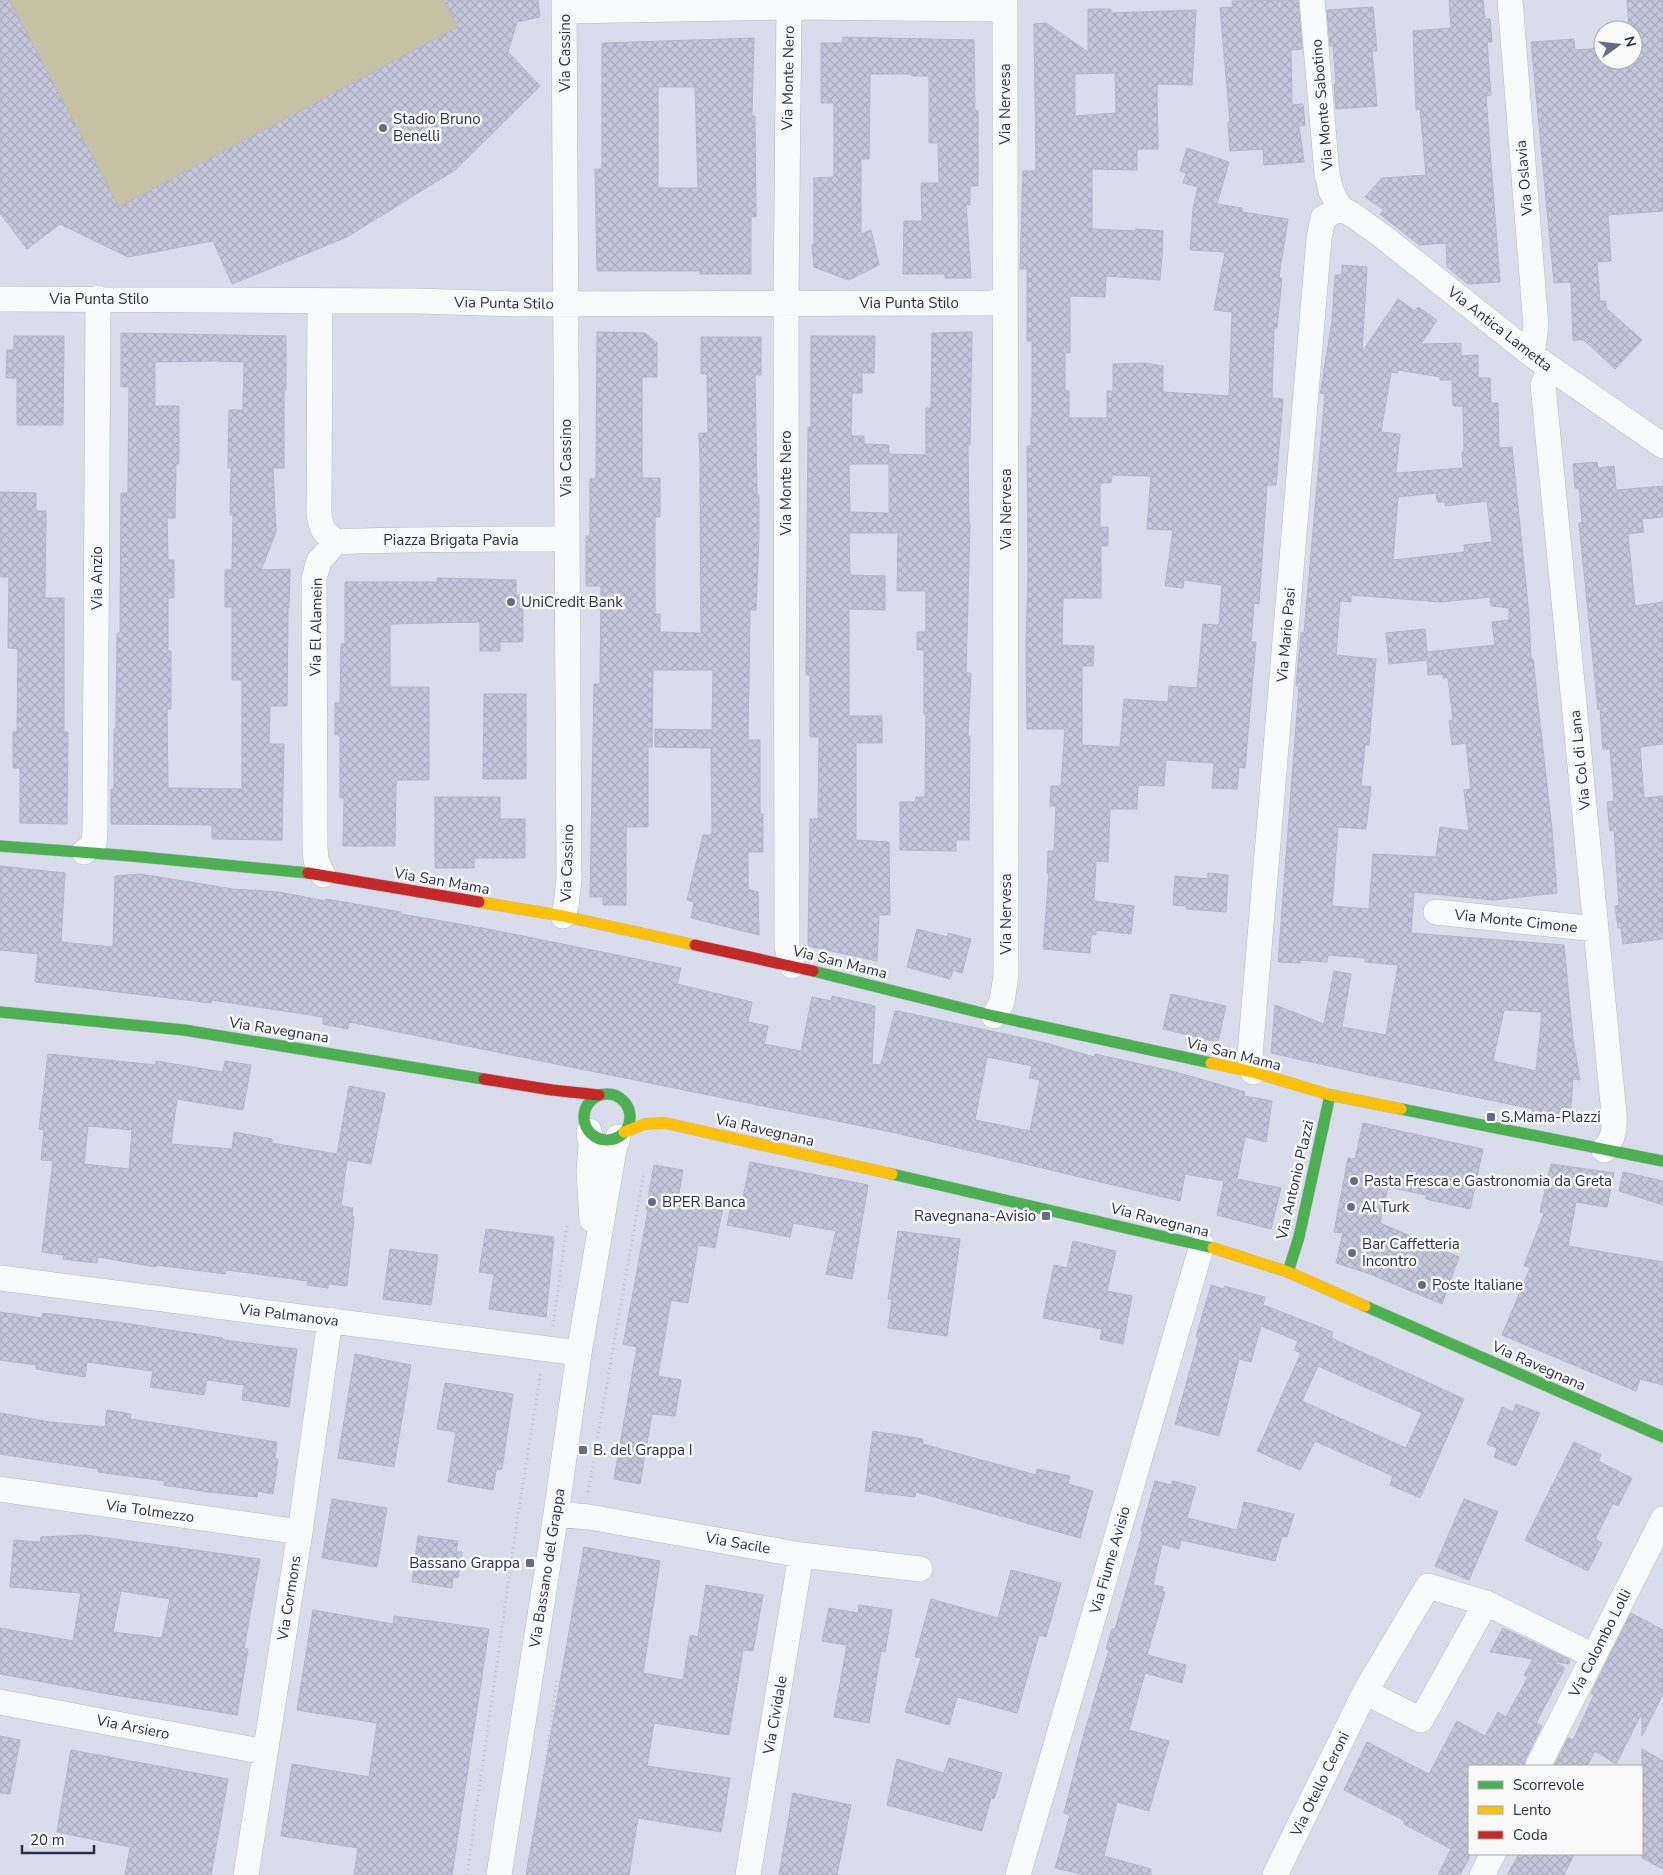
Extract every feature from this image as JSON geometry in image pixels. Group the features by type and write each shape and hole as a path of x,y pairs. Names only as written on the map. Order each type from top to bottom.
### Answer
{"street":[{"name":"Via Monte Sabotino","path":"1312,0 1327,174 1331,191 1340,208"},
{"name":"Via Oslavia","path":"1510,0 1536,326 1541,362"},
{"path":"564,5 789,3 995,9 1005,7"},
{"name":"Via Monte Nero","path":"789,3 786,302 787,947 792,966"},
{"name":"Via Cassino","path":"564,5 569,880 564,916"},
{"name":"Via Nervesa","path":"994,1016 1002,1002 1006,975 1005,7"},
{"name":"Via Antica Lametta","path":"1340,208 1353,214 1382,236 1541,362 1663,446"},
{"name":"Via Mario Pasi","path":"1253,1072 1250,1063 1251,1045 1319,239 1323,218 1340,208"},
{"name":"Via Punta Stilo","path":"0,299 415,301 517,304 992,303 1000,301 1005,295"},
{"name":"Via Anzio","path":"84,852 94,844 95,830 98,298"},
{"path":"320,301 319,513 324,533 336,542"},
{"name":"Via Col di Lana","path":"1541,362 1615,1130 1611,1142 1604,1150"},
{"name":"Piazza Brigata Pavia","path":"336,542 410,539 567,539"},
{"name":"Via El Alamein","path":"323,875 316,860 315,847 314,579 319,562 336,542"},
{"name":"Via San Mama","path":"0,846 84,852 323,875 564,916 792,966 994,1016 1253,1072 1330,1095 1663,1161"},
{"name":"Via Monte Cimone","path":"1436,912 1596,929"},
{"name":"Via Ravegnana","path":"0,1012 184,1030 552,1090 599,1095"},
{"name":"Via Ravegnana","path":"552,1090 571,1104 587,1124"},
{"path":"599,1095 614,1095 629,1110 628,1126 621,1135 610,1140 602,1139 587,1124 588,1104 599,1095"},
{"name":"Via Antonio Plazzi","path":"1288,1272 1299,1237 1330,1095"},
{"name":"Via Ravegnana","path":"621,1135 645,1124 665,1123 1065,1212 1202,1245 1288,1272 1663,1436"},
{"name":"Via Bassano del Grappa","path":"587,1124 591,1146 589,1171 594,1260"},
{"name":"Via Bassano del Grappa","path":"499,1875 594,1260 614,1150 621,1135"},
{"name":"Via Fiume Avisio","path":"1018,1875 1202,1245"},
{"name":"Via Palmanova","path":"0,1278 579,1353"},
{"name":"Via Cormons","path":"246,1875 300,1532 330,1320"},
{"name":"Via Tolmezzo","path":"0,1489 300,1532"},
{"name":"Via Sacile","path":"556,1514 590,1517 801,1555 920,1569"},
{"name":"Via Colombo Lolli","path":"1539,1765 1663,1519"},
{"name":"Via Cividale","path":"748,1875 801,1555"},
{"name":"Via Otello Ceroni","path":"1275,1875 1365,1692 1428,1586 1486,1603 1594,1656"},
{"path":"1365,1692 1422,1720 1486,1603"},
{"name":"Via Arsiero","path":"0,1702 265,1752"},
{"path":"1482,1875 1492,1855"}],"path":[{"path":"552,1335 568,1219"},
{"path":"467,1875 518,1514 542,1371"}],"shaded area":[{"path":"9,0 443,0 458,27 119,207"}],"building":[{"name":"Stadio Bruno Benelli","path":"0,0 9,0 119,207 458,27 443,0 538,0 540,17 517,22 508,52 540,86 455,170 347,237 232,284 213,241 128,257 60,224 27,249 0,213"},
{"path":"1298,0 1302,49 1291,50 1292,105 1303,104 1305,125 1299,126 1304,162 1264,165 1263,149 1230,151 1228,122 1230,122 1220,8 1233,7 1232,1"},
{"path":"1449,0 1483,0 1485,19 1490,19 1492,42 1487,42 1491,95 1486,96 1500,282 1468,284 1447,267 1446,243 1419,245 1380,214 1384,210 1365,197 1382,178 1426,175 1420,109 1416,110 1413,31 1451,28"},
{"path":"1627,0 1663,0 1663,211 1608,215 1611,261 1597,262 1600,301 1606,301 1606,308 1642,340 1615,369 1584,340 1573,340 1571,282 1554,283 1531,42 1574,39 1575,50 1593,49 1593,70 1643,70 1643,20 1628,20"},
{"path":"1373,7 1377,51 1372,51 1377,106 1336,109 1333,46 1330,46 1327,10"},
{"path":"1088,9 1111,9 1111,13 1196,10 1192,85 1157,84 1158,149 1137,149 1137,170 1092,169 1092,229 1163,231 1160,280 1106,276 1105,297 1070,296 1070,353 1065,353 1065,391 1069,391 1069,418 1107,418 1107,391 1113,391 1113,364 1145,363 1163,366 1163,392 1229,396 1232,312 1214,310 1225,252 1190,250 1193,209 1198,187 1183,183 1186,173 1180,171 1187,148 1229,162 1217,204 1242,208 1242,212 1288,219 1279,277 1282,278 1277,328 1274,328 1272,398 1283,399 1276,485 1267,485 1259,604 1254,603 1251,642 1256,642 1245,768 1239,767 1237,789 1212,788 1214,763 1166,760 1164,786 1138,785 1137,809 1110,809 1108,862 1096,861 1094,901 1134,906 1131,934 1096,930 1096,935 1091,935 1090,953 1043,949 1049,873 1047,873 1048,851 1054,851 1056,806 1050,806 1051,786 1061,786 1065,729 1027,729 1027,446 1031,446 1032,341 1027,341 1027,269 1020,269 1023,171 1036,171 1034,24 1046,23 1088,52","holes":["1115,73 1116,113 1075,116 1075,74","1112,475 1151,476 1147,529 1173,530 1165,586 1183,588 1184,580 1222,585 1219,625 1203,624 1197,688 1169,686 1168,702 1124,699 1120,747 1082,745 1082,666 1093,666 1094,646 1062,645 1063,598 1101,598 1101,546 1108,546 1108,527 1100,527 1100,483 1111,483"]},
{"path":"843,37 974,40 975,111 978,111 978,186 970,186 970,205 966,204 971,278 945,278 945,274 903,274 904,221 922,221 921,183 939,183 938,143 929,143 929,76 912,76 912,74 870,74 869,159 861,159 861,234 871,230 879,265 849,280 814,267 812,245 814,245 814,178 834,177 834,103 821,103 821,43 843,43"},
{"path":"754,38 752,116 755,116 756,217 751,217 751,274 700,274 700,271 597,271 595,169 602,169 602,43","holes":["658,87 695,87 698,188 658,188"]},
{"path":"1342,265 1367,267 1362,352 1398,299 1415,311 1418,307 1437,320 1421,344 1461,343 1461,356 1478,355 1478,378 1490,378 1491,403 1498,403 1499,448 1512,447 1529,615 1531,659 1533,659 1552,830 1557,893 1493,900 1414,892 1411,933 1564,945 1573,1039 1580,1080 1573,1079 1570,1117 1532,1113 1533,1109 1271,1053 1275,1005 1324,1024 1334,971 1351,974 1342,1027 1386,1035 1398,965 1365,962 1365,958 1328,955 1327,962 1300,960 1300,963 1278,962 1299,686 1296,686 1301,632 1304,633 1325,394 1320,393 1332,321 1335,275 1342,275","holes":["1398,370 1440,377 1440,380 1452,380 1453,406 1463,406 1463,468 1396,473 1400,434 1381,432 1391,372 1398,373","1436,493 1437,502 1445,502 1445,506 1487,501 1492,542 1464,545 1465,552 1393,560 1398,497","1351,595 1441,602 1490,597 1491,606 1509,608 1509,620 1492,622 1495,645 1427,652 1425,629 1386,633 1389,664 1427,660 1428,675 1443,674 1443,678 1448,678 1453,720 1449,721 1452,745 1466,743 1471,789 1464,790 1469,831 1440,827 1436,857 1373,854 1369,909 1332,906 1338,827 1366,829 1371,787 1361,786 1365,745 1369,745 1376,659 1336,655 1340,601 1351,602","1504,1010 1542,1012 1536,1071 1493,1061"]},
{"path":"597,332 645,333 657,343 657,377 642,377 642,478 660,478 660,517 655,517 655,614 660,614 660,632 701,633 699,433 708,433 707,374 701,374 701,337 761,337 761,375 755,375 759,536 756,610 750,610 748,740 760,740 760,814 763,814 763,852 748,852 748,889 758,892 759,935 691,918 694,902 687,900 703,835 712,835 711,748 655,747 655,729 712,730 713,670 653,670 652,747 648,747 648,827 626,827 626,905 603,905 603,897 590,897 594,684 600,684 601,586 586,586 586,536 590,536 590,479 596,479"},
{"path":"972,332 970,445 968,445 970,523 966,673 971,673 968,736 970,736 969,840 956,840 956,851 900,850 900,802 915,802 916,797 925,797 926,714 924,714 924,650 917,650 917,632 926,632 926,591 897,591 898,533 849,533 850,575 885,576 885,610 849,609 849,716 882,716 882,743 856,743 856,840 889,842 890,915 879,915 877,961 808,946 810,819 818,819 819,737 810,737 810,675 806,675 808,427 811,427 811,336 875,336 874,373 862,373 862,393 852,393 851,436 864,436 864,444 889,445 889,454 926,455 926,408 931,408 932,333","holes":["849,464 889,464 889,513 850,512"]},
{"path":"121,333 286,336 284,468 273,468 276,532 261,570 290,569 287,706 270,706 269,744 284,744 282,840 212,839 212,825 111,824 111,789 114,789 114,729 116,729 117,633 120,633 121,493 128,493 129,387 121,387","holes":["155,362 244,362 243,410 229,410 228,468 231,468 230,515 233,515 232,570 225,570 225,607 232,607 232,680 242,680 242,789 168,788 167,709 171,709 171,651 168,651 168,598 174,598 174,560 168,560 167,518 175,518 176,464 179,464 179,406 155,406"]},
{"path":"14,336 64,336 63,425 17,425 17,378 6,378 7,350 14,350"},
{"path":"1597,462 1598,468 1614,466 1616,490 1663,486 1663,517 1642,519 1644,532 1628,534 1635,606 1663,602 1663,744 1640,747 1644,798 1663,796 1663,939 1623,944 1621,928 1618,928 1615,906 1619,905 1614,830 1610,831 1607,802 1614,801 1610,749 1603,749 1579,523 1582,523 1579,488 1575,488 1573,464"},
{"path":"0,492 36,493 36,511 46,511 45,598 64,598 64,732 68,732 67,824 20,823 20,768 13,768 13,732 17,732 18,649 8,648 9,577 0,577"},
{"path":"437,578 516,580 516,595 523,595 523,642 500,642 500,651 480,651 480,622 390,624 390,687 429,687 429,780 396,780 395,846 343,846 344,798 340,798 340,735 335,735 335,703 340,703 341,644 345,644 345,582 437,582"},
{"path":"484,694 526,694 526,779 483,779"},
{"path":"435,797 500,797 500,819 525,819 525,858 474,858 474,868 435,868"},
{"path":"0,866 65,873 61,942 113,947 115,876 140,874 233,889 279,892 401,912 401,914 488,929 681,968 677,984 752,1002 748,1022 768,1026 764,1044 801,1051 812,997 831,1001 832,996 875,1006 872,1064 881,1065 895,1011 898,1011 1046,1043 1094,1057 1095,1054 1176,1072 1245,1092 1244,1096 1272,1101 1266,1142 1245,1137 1237,1179 1281,1188 1271,1229 1217,1215 1224,1181 1185,1174 1180,1201 896,1133 349,1022 348,1029 323,1024 323,1017 212,1000 211,1003 35,982 38,954 0,950","holes":["987,1057 1032,1066 1029,1078 1040,1080 1030,1131 975,1120"]},
{"path":"1208,873 1228,875 1226,912 1186,909 1187,906 1173,905 1175,876 1208,879"},
{"path":"917,929 948,937 948,933 971,939 962,973 953,970 950,979 907,967"},
{"path":"1171,994 1226,1006 1218,1042 1163,1029"},
{"path":"48,1054 156,1065 156,1061 223,1072 225,1061 251,1065 243,1110 177,1099 171,1144 232,1149 234,1132 272,1139 272,1143 337,1154 349,1086 385,1093 371,1164 347,1160 341,1206 353,1208 352,1216 354,1217 347,1286 328,1284 328,1288 307,1285 308,1281 226,1270 225,1274 156,1265 156,1267 98,1257 97,1263 63,1259 64,1255 42,1252 53,1161 41,1160 44,1130 39,1129","holes":["88,1126 132,1130 129,1169 84,1164"]},
{"path":"1363,1123 1483,1149 1470,1209 1426,1199 1426,1195 1388,1187 1380,1223 1459,1257 1442,1304 1370,1274 1336,1263 1343,1233 1334,1232 1348,1158 1355,1159"},
{"path":"750,1162 868,1185 852,1279 826,1274 836,1231 793,1223 790,1237 727,1225 731,1206 741,1208"},
{"path":"1551,1164 1614,1173 1607,1207 1576,1202 1568,1246 1663,1262 1663,1385 1640,1379 1636,1391 1502,1335 1530,1268 1524,1266 1544,1213 1540,1212"},
{"path":"654,1165 683,1170 678,1199 723,1207 715,1248 698,1245 688,1303 671,1300 658,1376 681,1380 675,1416 652,1414 640,1484 614,1479 637,1347 623,1344 648,1210 646,1209"},
{"path":"1623,1172 1663,1181 1663,1205 1619,1191"},
{"path":"486,1229 554,1237 546,1317 489,1309 494,1274 479,1272"},
{"path":"898,1231 960,1239 947,1336 888,1328 892,1299 888,1299"},
{"path":"1073,1241 1116,1251 1107,1291 1132,1296 1123,1344 1100,1339 1102,1329 1043,1318 1054,1265 1067,1268"},
{"path":"390,1249 438,1255 431,1305 383,1299"},
{"path":"1211,1285 1224,1289 1224,1286 1265,1297 1263,1305 1333,1332 1331,1338 1464,1399 1420,1498 1390,1485 1393,1476 1315,1441 1300,1470 1257,1451 1301,1353 1294,1350 1298,1341 1261,1326 1251,1362 1239,1359 1219,1436 1175,1424 1199,1338 1196,1337","holes":["1318,1366 1422,1413 1406,1448 1302,1401"]},
{"path":"0,1312 42,1318 43,1313 116,1322 223,1338 223,1340 297,1349 289,1407 242,1400 244,1385 207,1380 204,1395 150,1387 153,1371 87,1362 85,1377 36,1369 36,1365 0,1360"},
{"path":"355,1354 411,1365 394,1467 338,1458"},
{"path":"445,1383 513,1394 502,1469 496,1470 493,1490 448,1482 456,1432 437,1429"},
{"path":"1516,1404 1540,1413 1516,1466 1494,1457 1497,1448 1487,1444 1502,1407 1513,1412"},
{"path":"107,1410 131,1414 130,1419 277,1442 275,1459 278,1459 273,1494 258,1491 257,1497 208,1492 164,1485 165,1481 98,1472 98,1469 0,1454 0,1413 50,1422 105,1427"},
{"path":"873,1431 923,1439 923,1444 1036,1475 1037,1469 1070,1476 1068,1484 1093,1491 1080,1538 916,1492 915,1497 865,1491"},
{"path":"1574,1442 1601,1455 1598,1461 1632,1478 1618,1506 1613,1503 1595,1539 1602,1543 1588,1571 1525,1540"},
{"path":"1155,1481 1171,1485 1173,1481 1196,1487 1187,1518 1237,1530 1244,1502 1294,1514 1287,1537 1282,1536 1275,1561 1181,1540 1179,1549 1162,1544 1153,1585 1163,1587 1162,1591 1165,1592 1147,1655 1186,1665 1182,1683 1145,1673 1129,1730 1169,1741 1149,1811 1117,1802 1104,1856 1151,1869 1151,1875 1086,1875 1055,1868 1070,1815 1064,1813 1082,1741 1109,1650 1106,1649 1112,1629 1115,1629 1143,1532 1141,1531"},
{"path":"332,1499 387,1508 377,1567 322,1558"},
{"path":"1464,1499 1498,1512 1469,1580 1435,1566"},
{"path":"86,1535 260,1559 244,1648 248,1649 237,1715 0,1674 0,1628 73,1641 81,1593 10,1587 14,1540 40,1542 41,1537","holes":["121,1591 170,1599 162,1638 113,1632"]},
{"path":"418,1536 458,1541 456,1552 462,1552 458,1578 453,1577 452,1588 412,1582"},
{"path":"584,1547 660,1561 643,1673 683,1680 690,1635 698,1637 706,1585 763,1595 753,1651 743,1650 729,1735 654,1723 647,1766 730,1778 721,1832 638,1818 629,1875 526,1875"},
{"path":"1011,1570 1061,1583 1046,1637 1039,1635 1017,1713 957,1697 949,1725 905,1712 921,1658 915,1657 931,1599 998,1618"},
{"path":"859,1605 892,1610 885,1652 881,1651 869,1723 834,1717 847,1645 822,1641 829,1608 858,1613"},
{"path":"313,1610 393,1624 394,1616 489,1629 452,1875 354,1875 358,1848 281,1836 292,1764 369,1777 377,1723 297,1710"},
{"path":"1631,1613 1663,1630 1663,1694 1642,1736 1642,1713 1616,1764 1595,1751 1588,1765 1554,1765 1568,1738 1573,1740 1594,1695 1591,1693"},
{"path":"1503,1628 1570,1660 1569,1664 1551,1661 1565,1668 1536,1723 1542,1726 1524,1765 1468,1765 1469,1858 1460,1875 1438,1875 1451,1849 1404,1824 1405,1821 1344,1790 1367,1742 1429,1774 1457,1721 1485,1736 1498,1712 1506,1717 1528,1677 1524,1675 1533,1659 1490,1652"},
{"path":"0,1736 20,1740 10,1794 0,1793"},
{"path":"1642,1749 1663,1761 1663,1869 1642,1858"},
{"path":"71,1750 228,1779 211,1875 125,1875 130,1847 57,1832"},
{"path":"949,1758 1002,1773 994,1799 991,1798 982,1831 887,1805 897,1759 944,1773"},
{"path":"793,1793 851,1805 837,1875 779,1875"},
{"path":"1518,1855 1574,1855 1564,1875 1507,1875"}],"traffic: fast":[{"path":"0,846 132,856 308,873"},
{"path":"813,971 994,1016 1211,1063"},
{"path":"0,1012 184,1030 484,1079"},
{"path":"607,1094 620,1098 626,1104 630,1117 626,1130 620,1136 607,1140 594,1136 588,1130 584,1117 588,1104 594,1098 607,1094"},
{"path":"1288,1272 1299,1237 1330,1095"},
{"path":"1401,1109 1663,1161"},
{"path":"892,1174 1213,1248"},
{"path":"1365,1306 1663,1437"}],"traffic: slow":[{"path":"479,902 563,916 695,945"},
{"path":"1211,1063 1253,1072 1330,1095 1401,1109"},
{"path":"624,1132 645,1124 665,1123 892,1174"},
{"path":"1213,1248 1288,1272 1365,1306"}],"traffic: jam":[{"path":"308,873 479,902"},
{"path":"695,945 813,971"},
{"path":"484,1079 552,1090 599,1095"}],"place":[{"name":"Stadio Bruno Benelli","path":"383,128"},
{"name":"UniCredit Bank","path":"511,602"},
{"name":"S.Mama-Plazzi","path":"1491,1117"},
{"name":"Pasta Fresca e Gastronomia da Greta","path":"1354,1181"},
{"name":"BPER Banca","path":"652,1202"},
{"name":"Al Turk","path":"1351,1207"},
{"name":"Ravegnana-Avisio","path":"1046,1216"},
{"name":"Bar Caffetteria Incontro","path":"1352,1253"},
{"name":"Poste Italiane","path":"1422,1285"},
{"name":"B. del Grappa I","path":"583,1450"},
{"name":"Bassano Grappa","path":"530,1563"}]}
